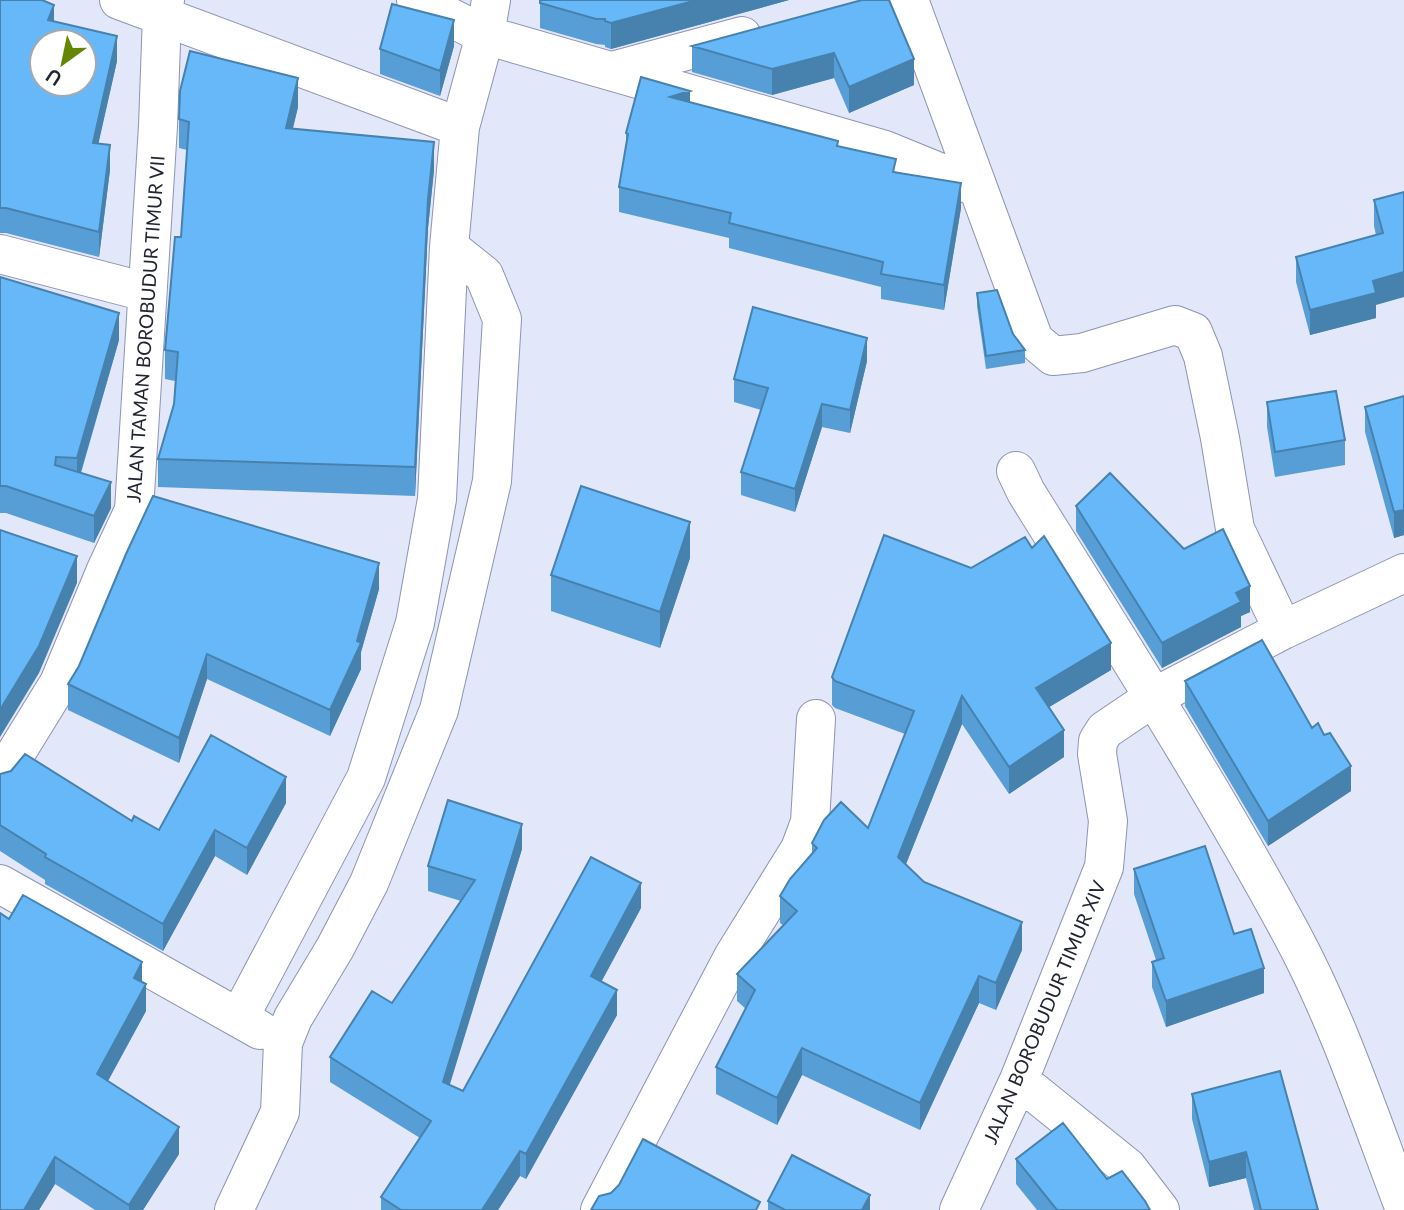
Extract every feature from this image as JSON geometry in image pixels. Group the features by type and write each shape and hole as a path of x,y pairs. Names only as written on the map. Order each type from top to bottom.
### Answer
{"street":[{"path":"119,0 164,8 460,127"},
{"path":"416,0 488,18 612,71 885,150 978,188"},
{"path":"909,0 1034,340 1053,356 1082,353 1175,326 1193,332 1203,356 1235,529 1283,630"},
{"name":"JALAN TAMAN BOROBUDUR TIMUR VII","path":"0,779 59,683 93,565 134,510 164,8"},
{"path":"239,1018 366,778 415,623 437,499 449,247 460,127 488,18"},
{"path":"612,71 780,25"},
{"path":"234,1210 280,1112 283,1043 293,1017 335,948 369,883 439,710 492,481 502,319 484,275 449,247"},
{"path":"0,254 146,292"},
{"path":"1016,471 1026,492 1154,697 1292,935 1344,1048 1404,1207"},
{"name":"JALAN BOROBUDUR TIMUR XIV","path":"959,1210 1019,1080 1104,867 1108,821 1097,754 1098,741 1105,730 1154,697 1283,630 1404,573"},
{"path":"600,1210 733,957 800,849 810,822 816,719"},
{"path":"0,884 283,1043"},
{"path":"1019,1080 1127,1167 1160,1210"}],"building":[{"path":"0,0 42,0 54,5 48,20 82,28 28,28 28,98 98,98 98,32 117,36 93,143 110,145 99,232 0,208"},
{"path":"540,0 697,0 611,23 605,19 596,19 540,3"},
{"path":"862,0 889,0 914,59 849,87 834,53 772,69 692,46"},
{"path":"392,4 454,20 440,71 380,49"},
{"path":"190,51 298,78 286,128 434,142 428,199 415,467 158,459 174,404 178,352 165,350 175,237 181,237 189,122 179,119 180,91"},
{"path":"641,77 690,91 670,97 838,141 837,146 896,159 893,172 961,183 944,285 881,274 883,262 729,223 731,213 619,187 628,134 626,133"},
{"path":"1404,192 1404,272 1373,281 1376,293 1310,310 1296,257 1383,233 1374,200"},
{"path":"0,277 119,313 77,458 56,457 55,465 111,482 94,516 0,486"},
{"path":"997,290 1013,334 1025,350 986,356 977,293"},
{"path":"753,307 867,338 850,410 822,404 795,489 741,472 768,388 734,379"},
{"path":"1336,391 1345,440 1275,452 1267,402"},
{"path":"1404,396 1404,510 1394,512 1365,407"},
{"path":"1110,473 1184,549 1223,529 1250,586 1236,593 1241,602 1162,643 1076,506"},
{"path":"581,486 690,522 660,612 551,575"},
{"path":"153,496 379,563 357,641 361,643 330,710 207,654 179,738 68,684 79,666"},
{"path":"0,530 77,556 39,646 0,710"},
{"path":"884,535 971,568 1025,537 1032,548 1044,536 1111,643 1036,688 1064,730 1009,767 962,696 898,857 924,882 1022,922 996,983 979,976 920,1103 802,1048 777,1098 716,1067 755,990 737,974 797,911 780,896 790,879 817,848 812,843 824,820 841,802 868,828 914,711 835,681 832,677"},
{"path":"1262,640 1312,728 1318,723 1324,735 1330,733 1351,766 1268,821 1185,681"},
{"path":"211,735 286,777 247,848 215,830 163,924 45,857 46,854 0,825 0,774 11,771 25,754 132,821 134,816 159,830"},
{"path":"448,800 522,824 443,1082 463,1091 591,857 641,883 591,976 617,990 526,1154 520,1151 482,1210 401,1210 381,1197 431,1121 330,1057 372,991 392,1003 475,880 428,866"},
{"path":"1205,846 1234,934 1251,929 1264,968 1166,1001 1152,962 1164,958 1134,869"},
{"path":"23,895 142,962 134,978 146,984 97,1074 179,1127 129,1205 55,1157 24,1210 0,1210 0,913 9,919"},
{"path":"1280,1071 1318,1210 1261,1210 1246,1152 1209,1162 1192,1094"},
{"path":"1063,1123 1107,1179 1122,1171 1150,1210 1057,1210 1016,1159"},
{"path":"643,1139 760,1202 756,1210 591,1210 599,1196 611,1193 619,1185"},
{"path":"792,1155 870,1195 862,1210 785,1210 768,1201"}]}
